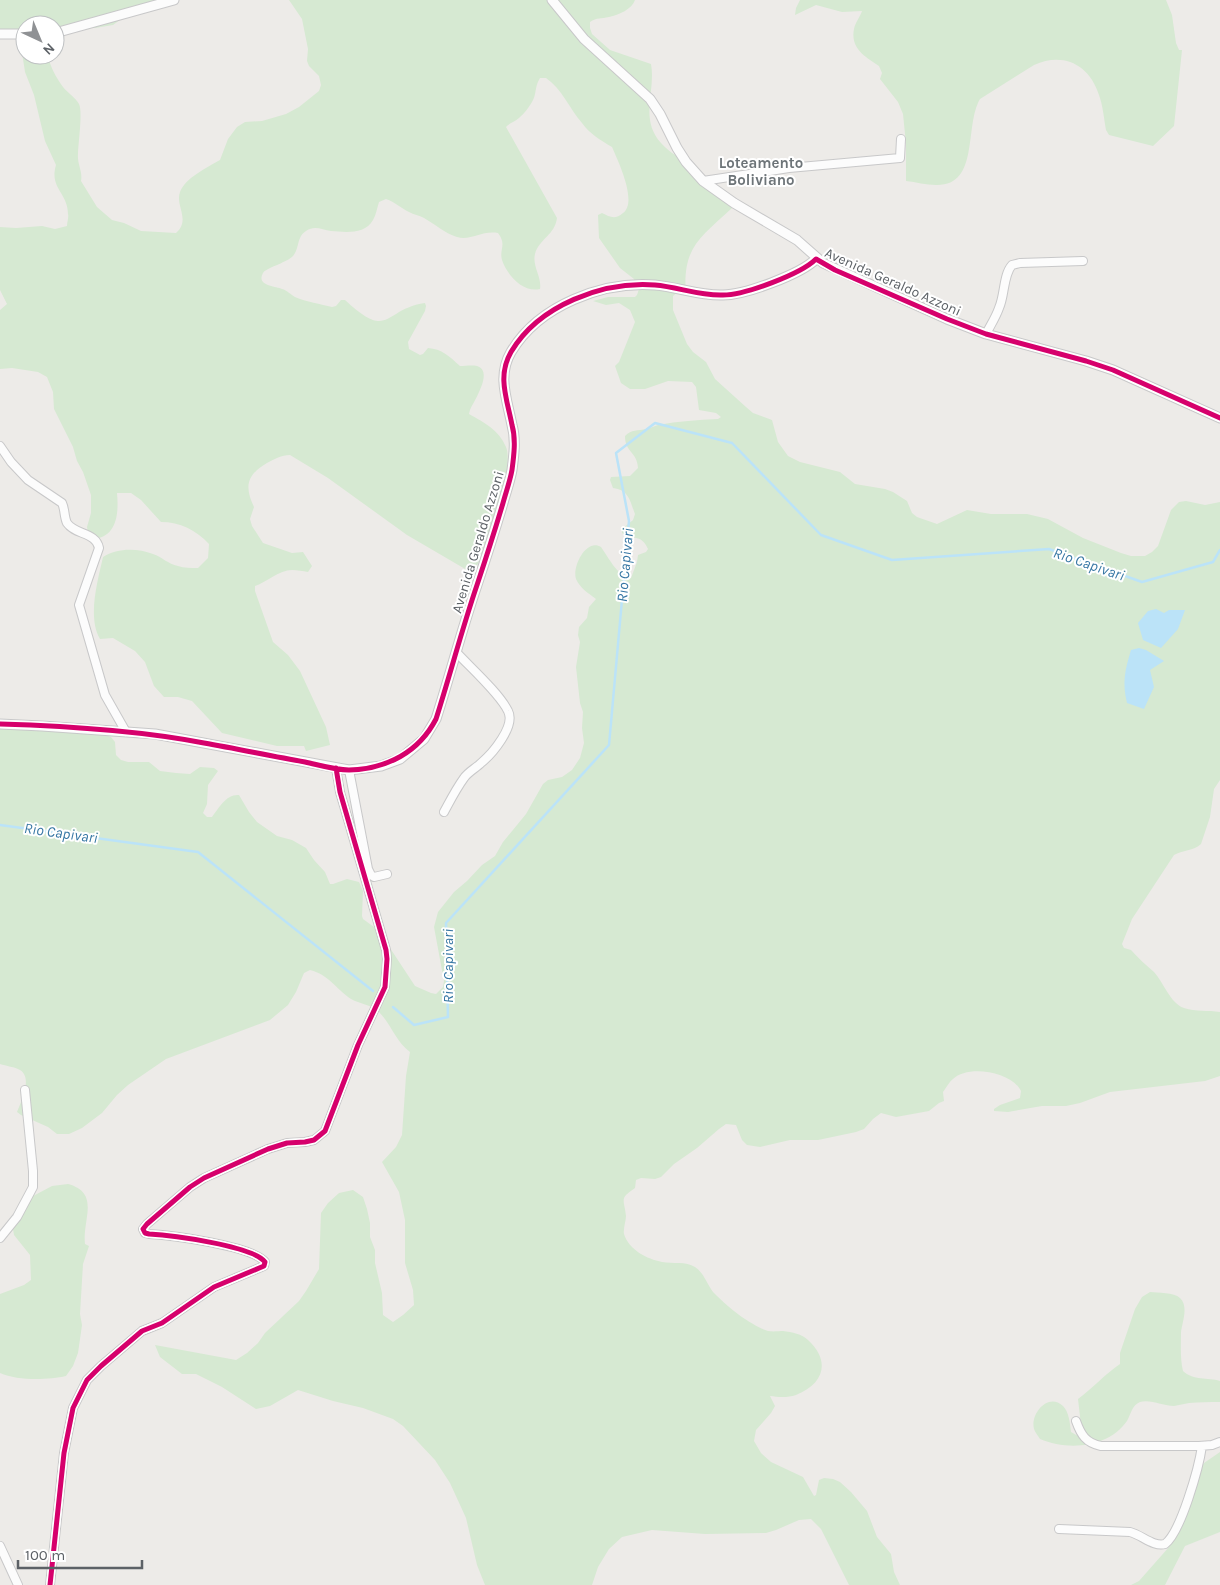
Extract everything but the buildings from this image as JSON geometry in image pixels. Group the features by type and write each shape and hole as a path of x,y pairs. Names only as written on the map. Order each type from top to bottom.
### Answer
{"street":[{"path":"65,30 174,0"},
{"path":"552,0 584,40 650,99 660,114 676,148 703,181 734,203 797,240 816,259"},
{"path":"0,34 15,34"},
{"path":"703,181 789,168 900,158 901,139"},
{"name":"Avenida Geraldo Azzoni","path":"0,724 126,732 184,739 349,770 381,766 400,758 424,739 436,719 512,472 514,457 513,426 503,381 506,364 519,340 543,318 569,302 597,290 656,285 724,295 752,289 798,272 816,259 835,270 986,334 1113,370 1220,418"},
{"path":"986,334 999,309 1007,275 1012,265 1020,262 1083,261"},
{"path":"0,446 11,462 28,480 62,503 67,523 95,539 98,543 97,553 79,605 105,695 126,732"},
{"path":"444,812 465,777 482,762 505,734 510,715 497,695 457,653"},
{"path":"50,1585 64,1453 73,1408 87,1380 142,1332 162,1322 214,1287 264,1266 265,1262 262,1258 244,1250 149,1234 145,1233 143,1229 178,1197 204,1178 268,1149 286,1143 314,1140 325,1131 358,1046 386,987 386,950 340,792 336,768"},
{"path":"349,770 368,869 374,877 387,874"},
{"path":"0,1238 17,1217 33,1187 25,1090"},
{"path":"1076,1421 1086,1440 1097,1445 1202,1446 1220,1442"},
{"path":"1059,1529 1130,1532 1159,1545 1165,1544 1175,1533 1194,1480 1202,1446"},
{"path":"0,1546 18,1585"}],"green space":[{"path":"0,0 164,0 128,14 113,25 95,28 65,27 65,15 15,15 15,33 0,29"},
{"path":"289,0 635,0 628,9 621,13 590,22 592,34 610,50 651,64 652,84 649,115 654,134 665,147 679,157 732,208 695,245 687,266 685,279 686,296 678,292 673,296 673,310 687,344 693,352 706,362 715,379 746,407 753,413 772,420 778,442 788,456 800,462 840,472 855,484 893,492 907,501 912,513 917,517 937,524 967,510 991,514 1027,514 1048,519 1083,538 1131,556 1145,556 1158,546 1171,510 1179,502 1186,501 1205,505 1220,502 1220,780 1214,789 1210,817 1201,844 1174,855 1132,919 1122,944 1124,948 1131,950 1158,976 1171,997 1179,1005 1193,1010 1220,1012 1220,1076 1205,1081 1110,1092 1066,1106 1042,1106 1008,1112 994,1111 994,1109 1020,1098 1021,1091 1016,1084 1009,1079 989,1072 969,1072 960,1074 952,1080 943,1092 944,1101 929,1111 896,1117 881,1113 864,1129 856,1132 818,1140 790,1140 760,1147 747,1145 742,1140 736,1125 726,1124 674,1164 661,1177 636,1180 635,1188 624,1199 626,1216 624,1234 626,1240 639,1253 656,1261 688,1264 695,1267 703,1275 713,1292 741,1316 768,1331 783,1331 800,1335 806,1338 815,1348 822,1364 818,1378 813,1385 796,1395 786,1397 770,1396 775,1406 756,1430 754,1441 761,1453 771,1462 803,1477 814,1496 816,1495 819,1480 824,1478 840,1482 851,1492 867,1511 877,1537 891,1554 894,1572 900,1585 849,1585 821,1529 811,1519 799,1520 766,1533 705,1534 652,1530 622,1537 609,1549 598,1567 592,1585 485,1585 477,1565 466,1518 450,1483 435,1460 403,1426 393,1419 363,1408 298,1390 270,1406 256,1409 222,1387 196,1374 182,1374 160,1357 155,1345 236,1360 247,1353 299,1301 306,1291 319,1269 321,1213 339,1193 353,1190 363,1197 367,1209 370,1237 375,1250 375,1263 382,1293 383,1315 393,1322 414,1305 413,1290 405,1263 405,1220 399,1192 382,1162 396,1147 402,1135 406,1076 410,1052 401,1043 379,1012 372,1007 351,999 327,978 317,972 310,970 304,973 288,1005 270,1020 166,1059 128,1085 102,1113 82,1128 69,1134 57,1134 48,1127 17,1112 25,1090 26,1079 20,1070 0,1064 0,729 41,729 78,726 111,737 115,742 116,755 121,760 149,762 160,771 176,773 190,774 200,767 214,768 218,771 208,785 207,804 203,813 207,817 212,817 227,799 234,795 239,795 257,822 277,836 292,840 306,848 325,872 330,884 347,879 359,882 363,891 363,919 374,927 415,986 436,994 443,987 444,981 434,927 438,912 454,892 482,865 495,856 503,842 526,814 543,784 548,780 562,777 572,770 580,758 584,743 582,728 583,712 580,703 576,667 580,642 578,635 579,627 587,618 589,607 596,599 582,588 576,579 575,574 578,561 585,550 595,545 601,547 617,570 626,577 631,578 638,555 646,552 648,549 640,539 622,533 622,529 633,520 635,514 626,494 613,488 610,480 611,477 630,476 638,468 636,458 627,446 625,436 632,431 658,425 718,419 721,417 716,413 699,410 696,387 692,382 668,381 645,389 630,389 621,383 615,366 619,362 635,322 630,310 619,303 606,305 593,301 608,297 635,297 639,289 634,279 620,268 599,238 598,215 602,213 610,217 617,217 623,213 627,208 628,191 612,147 585,127 552,82 546,78 540,78 534,99 516,121 506,127 557,218 556,224 540,244 534,258 540,280 540,289 534,290 522,286 512,277 502,260 502,241 498,233 492,232 467,238 457,237 386,199 379,202 374,218 369,225 360,230 342,232 315,228 309,229 301,237 292,257 265,271 262,277 262,281 267,285 284,290 295,297 309,302 332,307 336,306 341,300 345,300 371,319 379,321 386,320 411,306 425,303 425,311 408,342 409,349 420,355 428,348 441,351 460,366 477,366 482,369 484,374 481,387 469,414 486,424 500,436 506,447 508,458 507,473 498,512 485,549 472,573 407,535 328,478 290,455 284,456 260,467 251,477 248,487 254,507 250,519 252,526 263,543 292,553 303,552 312,566 308,572 292,570 282,572 255,586 255,591 273,642 288,655 300,671 326,727 330,745 306,751 304,746 277,746 222,733 192,701 178,697 164,697 154,686 145,662 135,651 113,638 100,639 94,620 94,609 96,587 103,557 114,552 140,551 156,555 174,565 185,568 198,568 208,558 209,544 187,528 175,523 161,522 141,500 131,493 117,493 116,517 111,530 98,538 89,539 87,527 91,513 91,495 73,447 54,409 53,392 47,377 38,372 12,368 0,369 0,310 7,304 0,290 0,227 42,226 55,229 67,226 68,217 65,201 55,179 56,165 45,141 34,95 24,65 51,65 63,87 79,104 78,158 81,181 97,207 112,220 141,231 176,233 180,228 183,218 179,202 180,192 197,173 220,160 228,139 237,127 245,122 262,121 286,114 299,107 319,91 321,85 319,76 309,66 307,61 308,49 302,19"},
{"path":"800,0 1166,0 1172,15 1176,43 1179,50 1182,50 1174,126 1153,146 1109,135 1106,130 1099,95 1089,75 1082,68 1065,61 1045,61 1034,65 980,99 975,110 969,152 959,176 950,183 936,185 906,181 906,144 903,114 898,102 880,79 882,73 879,66 860,52 854,42 855,27 862,11 842,12 816,5 795,15"},
{"path":"68,1184 78,1188 84,1194 88,1208 85,1244 89,1246 83,1264 80,1314 82,1325 78,1353 73,1366 66,1376 33,1379 7,1376 0,1373 0,1294 24,1285 31,1280 30,1255 14,1235 15,1214 20,1203 52,1186"},
{"path":"1150,1292 1174,1295 1183,1301 1185,1310 1181,1332 1181,1362 1183,1371 1196,1378 1220,1381 1220,1402 1174,1406 1144,1401 1137,1403 1133,1407 1127,1421 1119,1430 1099,1442 1075,1446 1051,1443 1040,1439 1033,1423 1037,1411 1046,1403 1052,1402 1057,1402 1067,1411 1071,1432 1078,1436 1082,1434 1078,1399 1120,1364 1120,1353 1135,1309 1142,1297"},
{"path":"1220,1452 1220,1532 1185,1546 1165,1585 1131,1585 1139,1581 1169,1547 1198,1473 1204,1463"}],"water":[{"path":"1156,609 1164,613 1169,610 1185,610 1178,629 1161,648 1143,640 1138,623 1148,611"},
{"path":"1139,648 1164,661 1150,670 1154,687 1144,709 1127,703 1124,682 1131,650"}],"waterway":[{"name":"Rio Capivari","path":"393,1007 414,1025 448,1017 446,923 609,745 629,521 616,453 655,423 732,443 821,535 892,560 1049,549 1142,582 1213,562 1220,550"},
{"name":"Rio Capivari","path":"0,825 198,852 373,991"}],"cycle path":[{"path":"0,724 77,727 153,735 217,745 344,770 363,769 389,762 411,749 421,741 436,719 512,470 513,430 504,388 507,361 523,335 538,321 574,299 594,292 614,287 655,285 706,294 733,294 772,283 798,271 816,259 835,270 947,319 986,334 1113,370 1220,418"},
{"path":"50,1585 64,1453 73,1408 87,1380 142,1331 162,1323 214,1287 264,1266 265,1262 257,1256 229,1246 149,1234 145,1233 143,1229 190,1187 204,1178 268,1149 287,1143 314,1140 325,1131 358,1045 385,987 386,950 340,792 336,768"}],"district":[{"name":"Loteamento Boliviano","path":"761,172"}]}
